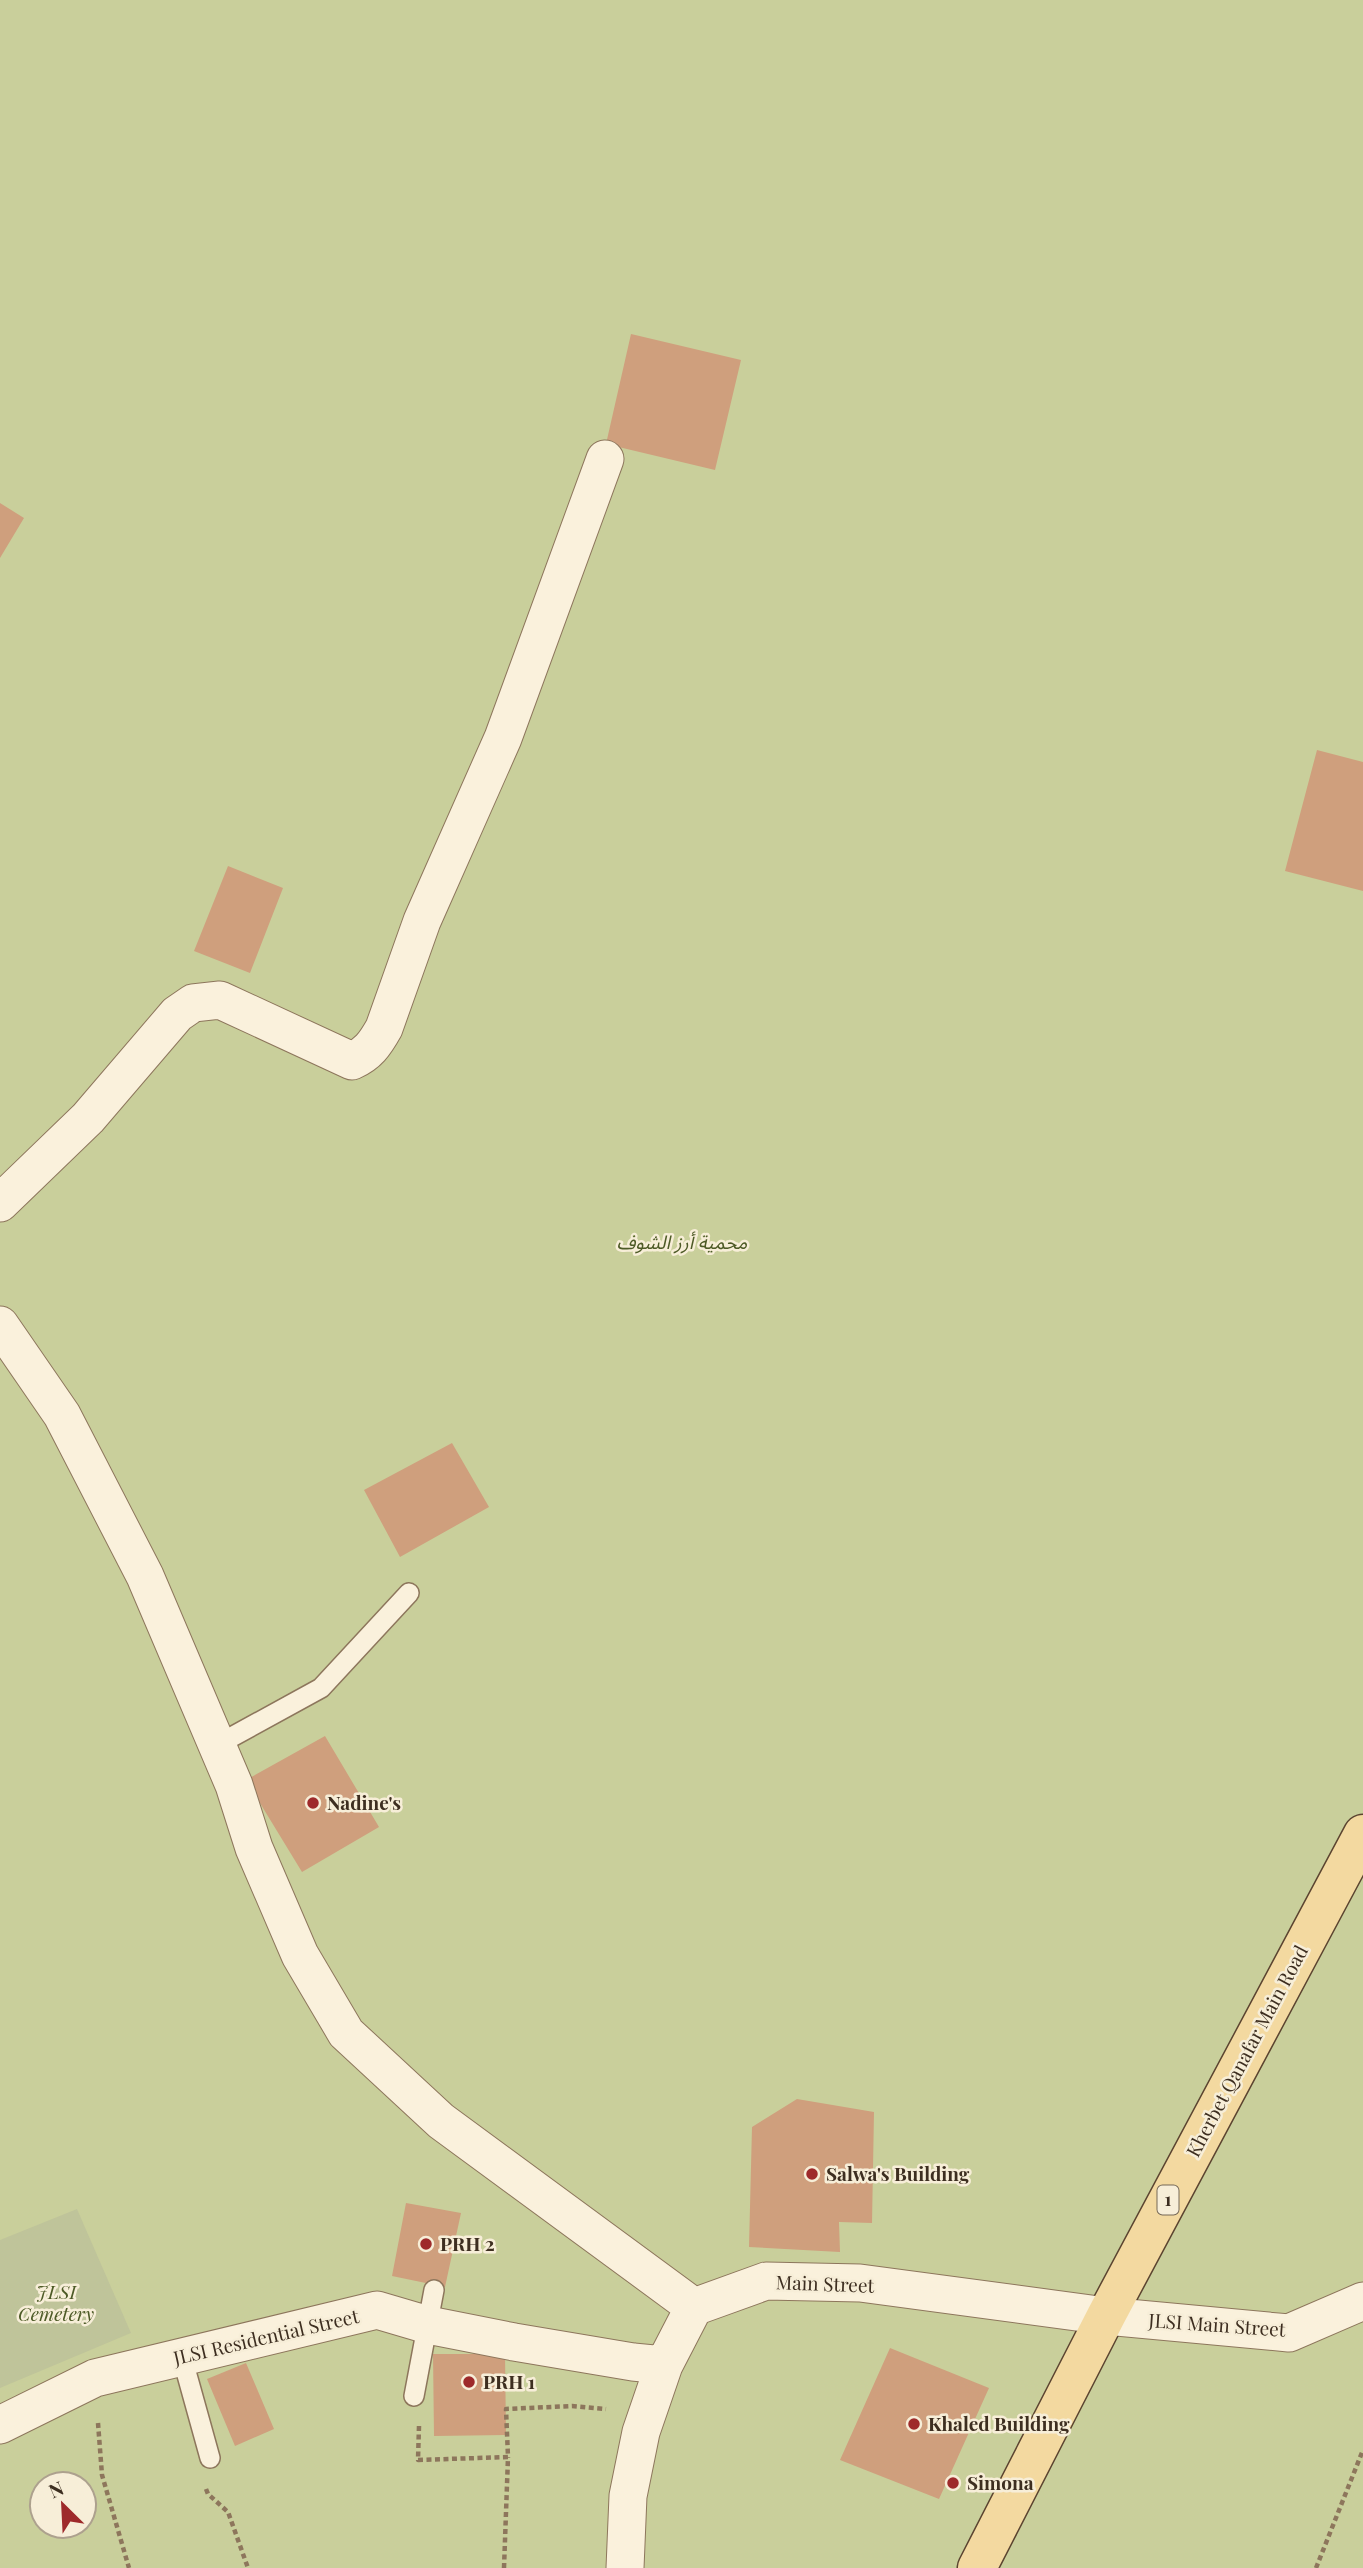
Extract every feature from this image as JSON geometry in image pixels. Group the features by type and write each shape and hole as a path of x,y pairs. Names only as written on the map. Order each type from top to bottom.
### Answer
{"main road":[{"name":"Kherbet Qanafar Main Road","path":"978,2568 1106,2316 1363,1834"}],"street":[{"path":"0,1203 88,1118 177,1014 193,1003 220,1000 352,1061 362,1057 375,1045 384,1028 422,921 503,738 605,459"},
{"path":"0,1325 62,1415 145,1576 234,1785 254,1848 300,1955 346,2033 441,2121 695,2307 664,2365 641,2432 628,2496 625,2568"},
{"name":"Main Street","path":"695,2307 766,2281 847,2283 1106,2316"},
{"name":"JLSI Main Street","path":"1106,2316 1289,2333 1363,2301"},
{"name":"JLSI Residential Street","path":"0,2425 95,2378 377,2311 431,2307 566,2351 664,2365"}],"lane":[{"path":"217,1745 321,1688 409,1593"},
{"path":"414,2396 431,2307"},
{"path":"182,2357 209,2458"}],"path":[{"path":"95,2378 102,2475 129,2568"},
{"path":"414,2396 420,2407 418,2460 508,2457"},
{"path":"504,2568 508,2457 506,2409 572,2406 649,2411"},
{"path":"1316,2568 1363,2450"},
{"path":"209,2458 202,2480 208,2494 228,2512 248,2568"}],"green space":[{"name":"محمية أرز الشوف","path":"0,0 1363,0 1363,2568 0,2568"},
{"name":"JLSI Cemetery","path":"77,2209 131,2333 0,2388 0,2240"}],"building":[{"path":"631,334 741,360 715,470 606,444"},
{"path":"0,503 24,518 0,558"},
{"path":"1317,750 1363,762 1363,891 1285,871"},
{"path":"228,866 283,888 250,973 194,951"},
{"path":"452,1443 489,1507 400,1557 364,1490"},
{"name":"Nadine's","path":"325,1736 379,1827 302,1872 246,1780"},
{"name":"Salwa's Building","path":"797,2099 874,2112 872,2223 839,2222 840,2252 749,2247 752,2127"},
{"name":"PRH 2","path":"406,2203 461,2213 445,2287 392,2276"},
{"name":"Khaled Building","path":"890,2348 989,2388 939,2499 840,2460"},
{"name":"PRH 1","path":"433,2354 505,2354 506,2435 434,2436"},
{"path":"246,2363 274,2429 235,2446 207,2379"}],"place":[{"name":"Nadine's","path":"313,1803"},
{"name":"Salwa's Building","path":"812,2174"},
{"name":"PRH 2","path":"426,2244"},
{"name":"PRH 1","path":"469,2382"},
{"name":"Khaled Building","path":"914,2424"},
{"name":"Simona","path":"953,2483"}]}
